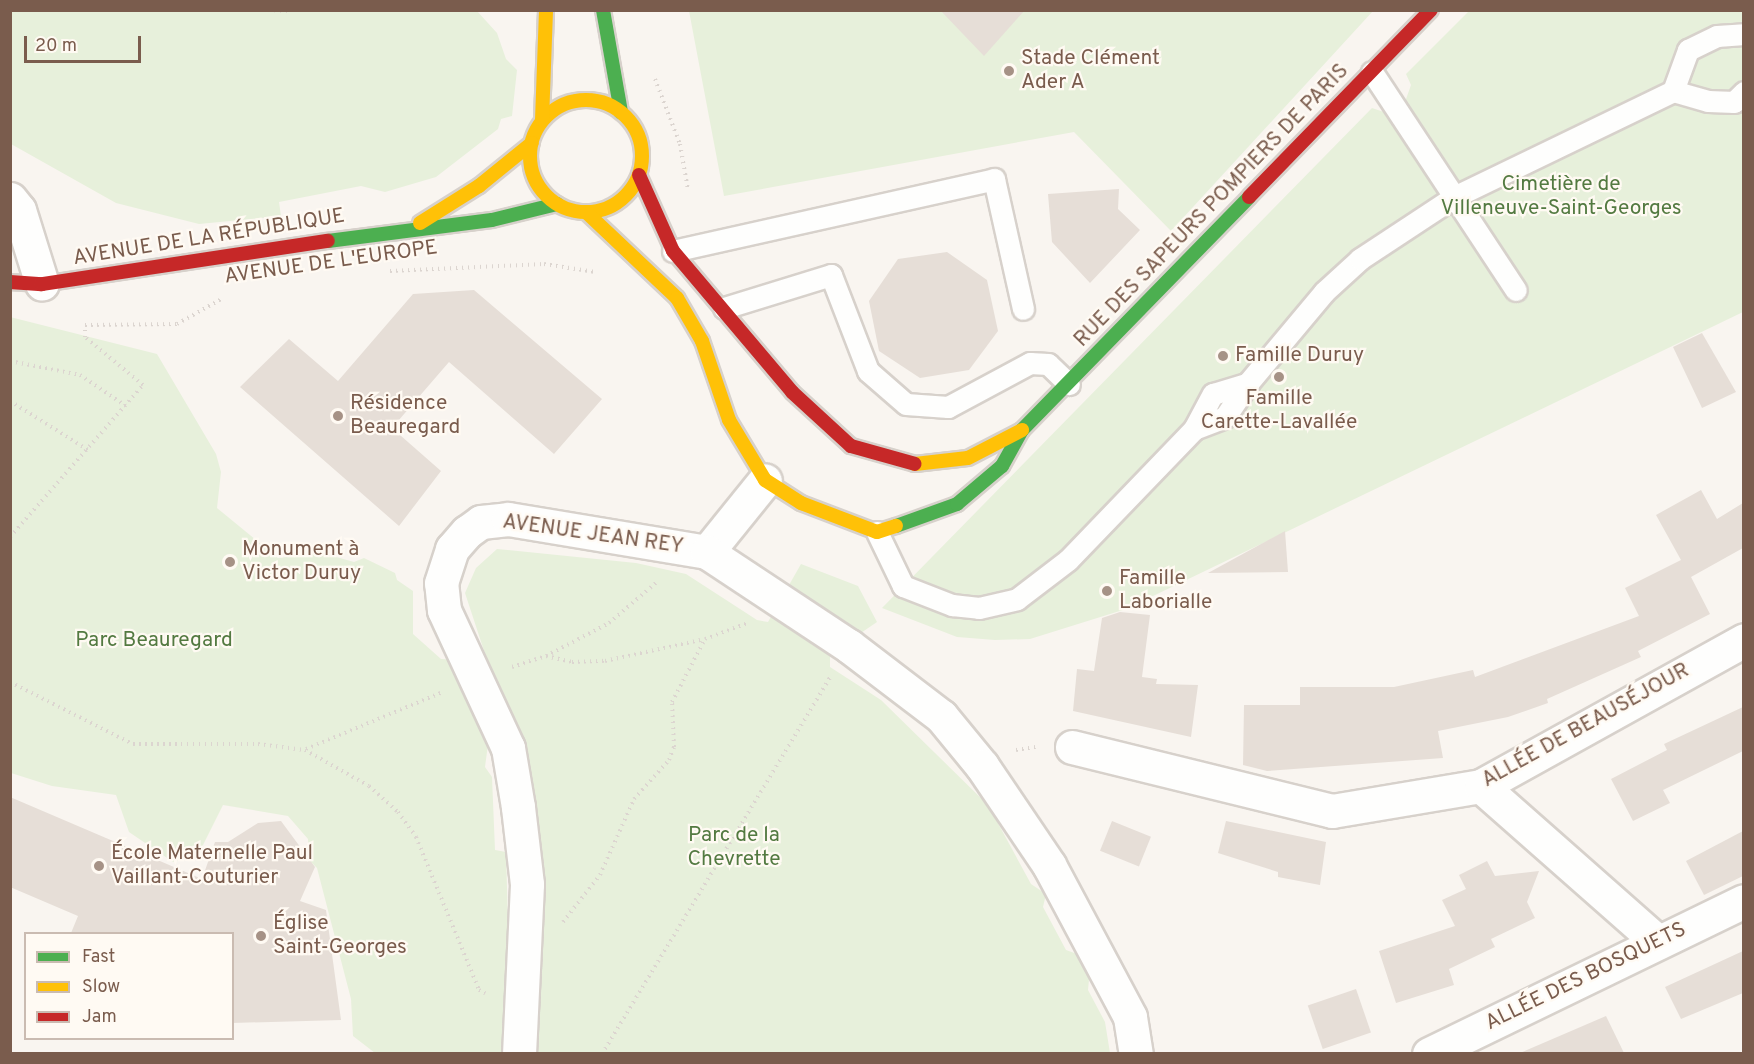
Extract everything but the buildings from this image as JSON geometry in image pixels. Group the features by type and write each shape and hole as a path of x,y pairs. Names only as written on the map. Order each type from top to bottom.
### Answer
{"street":[{"path":"546,10 543,120 532,144 534,178 557,204 587,213 677,298 702,341 729,420 765,480 801,503 877,532"},
{"path":"587,213 618,202 639,175 640,141 621,112 603,10"},
{"name":"RUE DES SAPEURS POMPIERS DE PARIS","path":"877,532 957,504 1002,466 1022,430 1431,10"},
{"path":"543,120 556,109 580,101 606,104 621,112"},
{"name":"AVENUE DE L'EUROPE","path":"414,227 479,186 532,144"},
{"name":"RUE DES SAPEURS POMPIERS DE PARIS","path":"639,175 669,244 792,392 851,446 909,465 968,458 1022,430"},
{"path":"10,199 19,210 26,283"},
{"name":"AVENUE DE L'EUROPE","path":"414,227 492,220 557,204"},
{"name":"AVENUE DE LA RÉPUBLIQUE","path":"26,283 414,227"},
{"name":"AVENUE JEAN REY","path":"519,1053 518,1011 525,962 526,884 518,807 508,747 444,610 441,583 452,549 467,532 481,522 508,519 707,552 765,480"},
{"path":"707,552 849,646 941,716 982,766 1049,865 1130,1017 1136,1053"},
{"name":"ALLÉE DE BEAUSÉJOUR","path":"1072,747 1332,811 1481,786 1743,640"},
{"path":"1481,786 1658,942"},
{"name":"ALLÉE DES BOSQUETS","path":"1429,1053 1743,901"}],"lane":[{"path":"1673,91 1688,50 1717,36 1743,34"},
{"path":"1372,72 1515,290"},
{"path":"877,532 903,586 952,605 998,607 1041,584 1068,560 1194,429 1213,394 1248,384 1343,272 1454,197 1673,91 1726,102 1734,102 1743,92"},
{"path":"669,244 994,179 1023,309"},
{"path":"724,308 831,275 868,371 906,404 948,408 1030,363 1048,364 1069,384"}],"path":[{"path":"268,10 287,12"},
{"path":"651,69 680,144 689,197 684,214 669,244"},
{"name":"AVENUE DE L'EUROPE","path":"377,273 544,264 626,280 642,264"},
{"name":"AVENUE DE L'EUROPE","path":"126,406 143,385 85,337 85,325 177,324 210,302 230,296"},
{"path":"10,361 80,375 126,406 10,537"},
{"path":"10,401 88,450"},
{"path":"305,750 477,678 546,656 638,602 658,584 669,546"},
{"path":"546,656 605,661 705,639 763,616 777,621 786,604"},
{"path":"525,962 550,943 600,875 634,799 669,760 674,747 672,702 705,639"},
{"path":"602,1053 849,646"},
{"path":"10,682 133,744 258,744 305,750 369,786 398,812 416,837 479,990 518,1011"}],"green space":[{"path":"11,10 477,11 497,33 506,59 517,70 512,116 501,119 498,129 436,177 385,192 361,186 279,202 281,216 199,224 116,203 11,144"},
{"name":"Stade Clément Ader A","path":"689,11 1373,11 1171,231 1074,132 724,196"},
{"name":"Cimetière de Villeneuve-Saint-Georges","path":"1469,11 1743,11 1743,312 1126,609 1030,639 995,640 957,637 882,608 1372,108 1390,114 1405,102 1411,85 1406,74"},
{"name":"Parc Beauregard","path":"10,317 157,354 216,454 221,472 217,508 278,558 322,553 354,562 364,558 395,573 397,580 413,591 413,634 441,659 479,661 489,737 485,767 492,777 495,850 506,852 509,959 502,1053 375,1053 353,1036 351,999 317,868 309,860 308,839 288,816 223,805 197,857 173,862 129,832 116,795 52,786 11,773"},
{"name":"Parc de la Chevrette","path":"497,549 636,563 686,574 757,620 768,622 801,564 858,586 877,622 830,654 830,667 881,700 988,805 1031,884 1046,894 1043,907 1066,950 1091,959 1088,990 1105,1022 1110,1053 538,1053 534,910 520,760 465,593 476,568"}],"traffic: fast":[{"path":"603,10 621,112"},
{"path":"896,526 957,504 1002,466 1022,430 1249,197"},
{"path":"328,241 492,220 557,204"}],"traffic: slow":[{"path":"542,120 546,10"},
{"path":"586,100 607,104 625,117 638,135 642,156 638,177 625,195 607,208 586,212 565,208 547,195 534,177 530,156 534,135 547,117 565,104 586,100"},
{"path":"420,223 479,186 532,143"},
{"path":"587,213 677,298 702,341 729,420 765,480 801,503 877,532 896,526"},
{"path":"915,464 968,458 1022,430"}],"traffic: jam":[{"path":"1249,197 1431,10"},
{"path":"639,175 673,251 792,392 851,446 915,464"},
{"path":"10,282 42,284 328,241"}],"place":[{"name":"Stade Clément Ader A","path":"1009,71"},
{"name":"Famille Duruy","path":"1223,356"},
{"name":"Famille Carette-Lavallée","path":"1279,377"},
{"name":"Résidence Beauregard","path":"338,416"},
{"name":"Monument à Victor Duruy","path":"230,562"},
{"name":"Famille Laborialle","path":"1107,591"},
{"name":"École Maternelle Paul Vaillant-Couturier","path":"99,866"},
{"name":"Église Saint-Georges","path":"261,936"}]}
